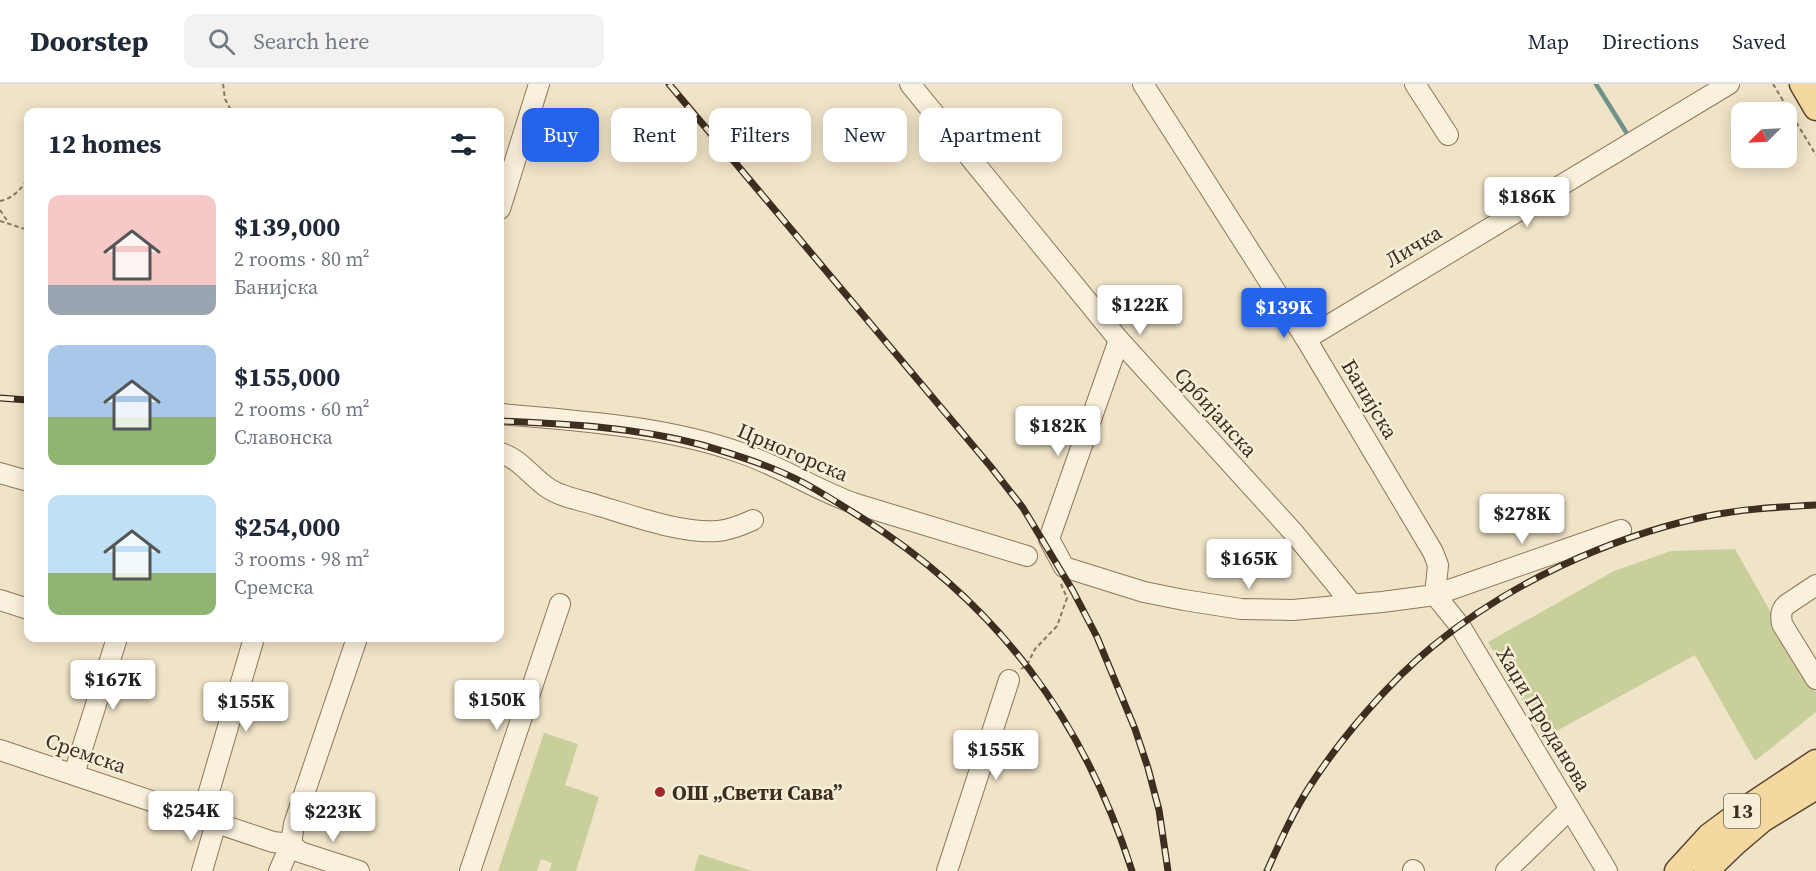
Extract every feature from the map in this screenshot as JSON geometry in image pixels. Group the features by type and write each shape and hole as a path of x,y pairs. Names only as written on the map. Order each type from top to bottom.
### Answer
{"main road":[{"path":"1802,84 1816,108"},
{"name":"13","path":"1677,871 1709,836 1816,762"},
{"name":"13","path":"1706,871 1762,820 1816,787"}],"street":[{"path":"504,195 539,84"},
{"name":"Србијанска","path":"910,84 1119,340 1294,533 1352,604"},
{"name":"Банијска","path":"1143,84 1306,339 1433,552 1438,565 1435,595"},
{"path":"1415,84 1448,135"},
{"name":"Личка","path":"1306,339 1729,84"},
{"path":"1119,340 1049,539 1062,574 1184,600 1241,609 1293,610 1435,595 1621,530"},
{"name":"Црногорска","path":"504,414 617,425 695,440 742,453 853,503 1027,556"},
{"path":"504,455 514,459 549,489 641,518 703,531 729,529 753,520"},
{"path":"0,473 24,480"},
{"path":"1816,585 1786,605 1781,615 1782,624 1816,679"},
{"name":"Хаџи Проданова","path":"1435,595 1460,626 1607,871"},
{"path":"0,600 24,608"},
{"path":"470,871 560,604"},
{"path":"74,774 116,642"},
{"path":"202,871 209,821 253,642"},
{"path":"279,871 291,844 294,824 356,642"},
{"path":"947,871 1008,680"},
{"name":"Сремска","path":"0,750 273,842 291,844 300,852 359,871"},
{"path":"1506,871 1570,809"}],"path":[{"path":"223,84 225,99 230,108"},
{"path":"1773,84 1816,155"},
{"path":"0,201 4,201 20,190 24,184"},
{"path":"0,210 9,224"},
{"path":"0,221 24,229"},
{"path":"1008,680 1027,665 1035,649 1057,626 1067,598 1062,574"}],"green space":[{"path":"1735,549 1816,692 1816,712 1755,761 1695,655 1544,738 1488,642 1614,571 1671,551"},
{"path":"544,733 578,744 565,785 599,797 576,871 549,871 552,863 541,859 537,871 498,871"},
{"path":"699,854 752,871 694,871"}],"waterway":[{"path":"1596,84 1626,132"}],"railway":[{"path":"669,84 1023,508 1073,591 1097,637 1135,729 1159,810 1168,871"},
{"path":"0,398 24,400"},
{"path":"504,421 627,430 677,439 728,453 767,466 804,483 862,518 910,551 954,588 994,627 1030,670 1061,715 1089,764 1112,816 1132,871"},
{"path":"1267,871 1304,796 1351,730 1383,693 1417,660 1462,624 1493,603 1561,566 1631,537 1667,526 1731,512 1816,505"}],"place":[{"name":"ОШ „Свети Сава”","path":"660,792"}]}
